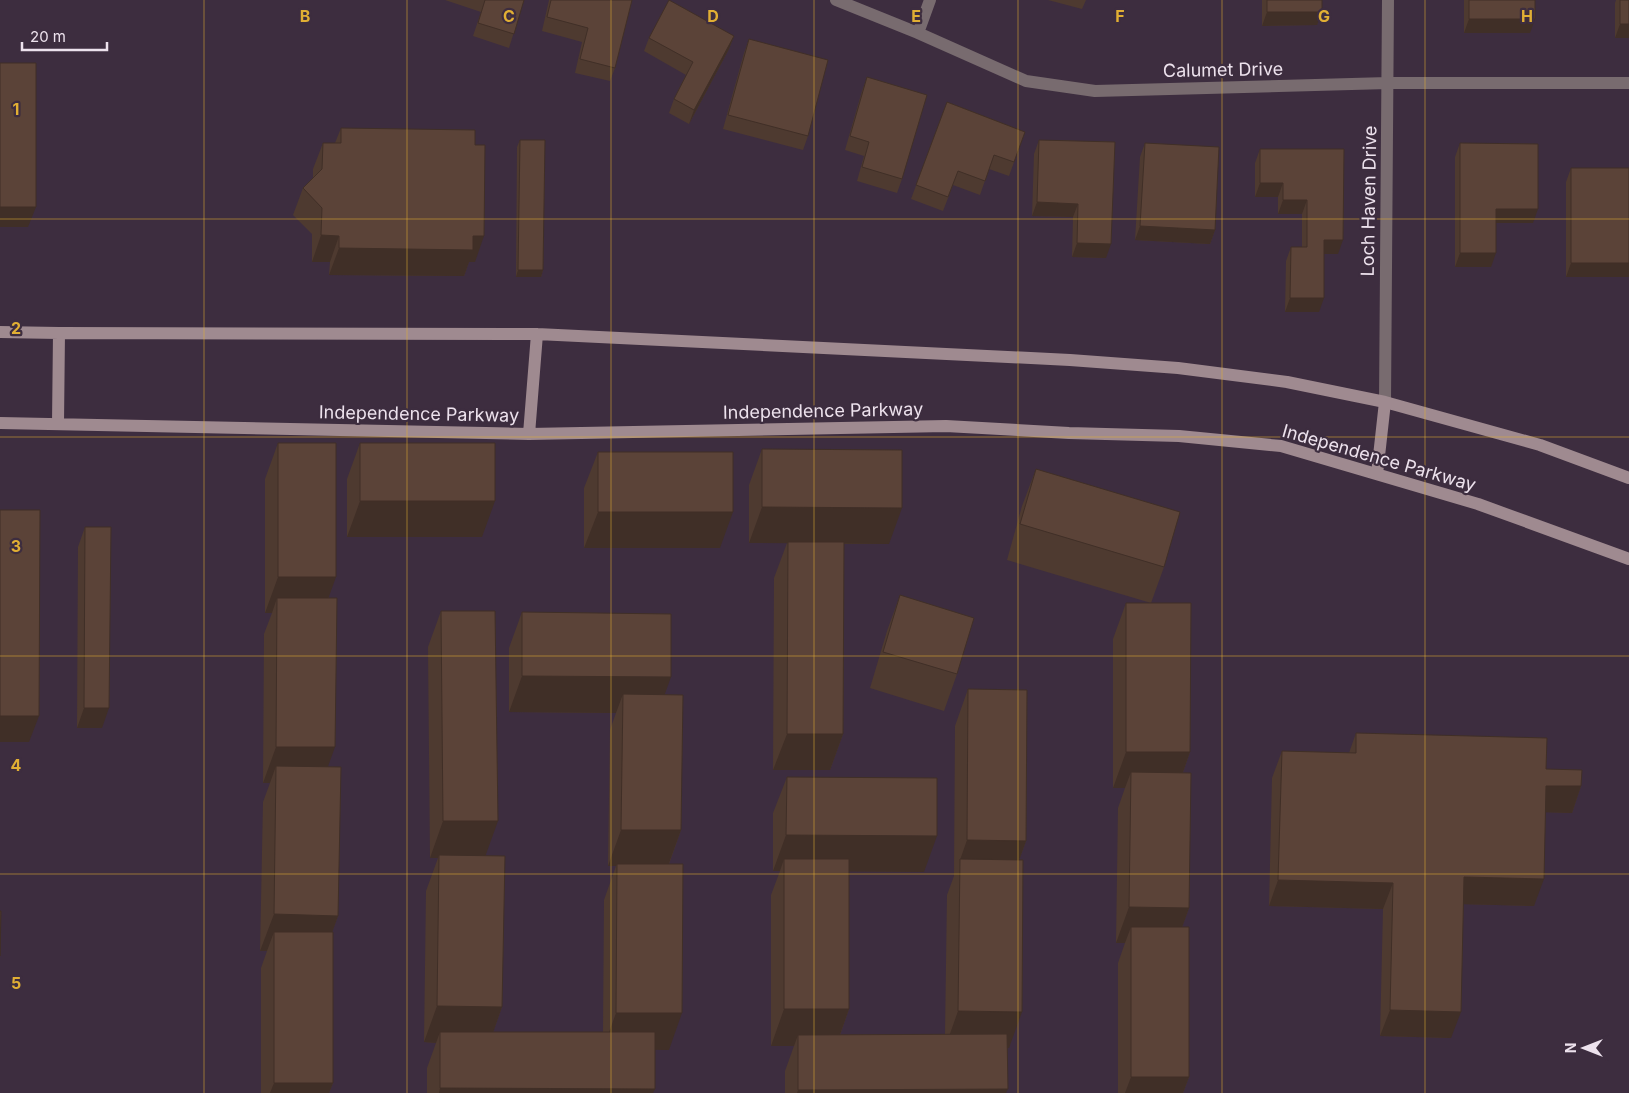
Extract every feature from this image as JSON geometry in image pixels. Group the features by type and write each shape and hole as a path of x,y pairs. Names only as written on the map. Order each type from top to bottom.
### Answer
{"main road":[{"path":"0,332 537,334 1070,360 1178,368 1287,382 1385,402 1540,445 1629,478"},
{"path":"58,423 59,333"},
{"path":"529,434 537,334"},
{"path":"1377,474 1385,402"},
{"name":"Independence Parkway","path":"0,423 529,434 946,426 1069,433 1179,436 1281,446 1478,504 1629,559"}],"street":[{"name":"Calumet Drive","path":"836,0 918,33 1026,81 1095,91 1388,83 1629,83"},
{"path":"918,33 930,0"},
{"name":"Loch Haven Drive","path":"1385,402 1388,0"}],"building":[{"path":"485,0 524,0 514,34 478,23"},
{"path":"551,0 632,0 615,68 580,59 588,28 547,17"},
{"path":"669,0 734,36 694,110 674,99 693,62 649,38"},
{"path":"1267,0 1322,0 1322,12 1267,12"},
{"path":"1469,0 1535,0 1535,19 1469,19"},
{"path":"1620,0 1629,0 1629,24 1620,24"},
{"path":"749,39 828,60 808,136 728,115"},
{"path":"0,63 36,63 36,207 0,207"},
{"path":"867,77 927,95 902,179 862,167 869,142 850,136"},
{"path":"947,102 1025,132 1014,162 994,155 985,181 958,171 948,197 916,185"},
{"path":"341,128 475,130 475,145 485,145 484,236 473,236 473,250 339,248 339,236 321,235 322,208 303,188 322,169 323,143 341,143"},
{"path":"520,140 545,140 543,270 518,270"},
{"path":"1039,140 1115,142 1111,244 1077,243 1078,204 1037,202"},
{"path":"1145,143 1219,147 1215,230 1140,226"},
{"path":"1460,143 1538,144 1538,209 1496,209 1496,253 1460,253"},
{"path":"1260,149 1344,149 1343,240 1324,240 1324,298 1290,298 1291,247 1307,247 1307,200 1283,200 1283,183 1260,183"},
{"path":"1571,168 1629,168 1629,263 1571,263"},
{"path":"278,443 336,443 336,577 278,577"},
{"path":"360,443 495,443 495,501 360,501"},
{"path":"762,449 902,450 902,508 762,507"},
{"path":"598,452 733,452 733,512 598,512"},
{"path":"1036,469 1180,512 1164,567 1020,524"},
{"path":"0,510 40,510 39,716 0,716"},
{"path":"85,527 111,527 109,708 84,708"},
{"path":"788,542 844,542 843,734 787,734"},
{"path":"900,595 974,618 957,674 883,652"},
{"path":"277,598 337,598 335,747 276,747"},
{"path":"1126,603 1191,603 1190,752 1126,752"},
{"path":"441,611 495,611 498,821 443,821"},
{"path":"522,612 671,614 671,677 522,676"},
{"path":"968,689 1027,690 1026,841 967,840"},
{"path":"623,694 683,695 681,830 621,830"},
{"path":"1356,733 1547,738 1546,769 1582,770 1581,786 1546,786 1544,879 1464,877 1461,1012 1390,1010 1393,883 1278,880 1282,751 1356,753"},
{"path":"276,766 341,767 338,916 274,914"},
{"path":"1131,772 1191,773 1189,908 1129,907"},
{"path":"787,777 937,778 937,836 786,835"},
{"path":"439,855 505,856 502,1007 437,1006"},
{"path":"784,859 849,859 849,1009 784,1009"},
{"path":"960,859 1023,860 1022,1012 958,1011"},
{"path":"617,864 683,864 682,1013 616,1013"},
{"path":"0,911 1,911 0,956"},
{"path":"1131,927 1189,927 1189,1077 1131,1077"},
{"path":"274,932 333,932 333,1083 274,1083"},
{"path":"440,1032 655,1032 655,1089 440,1088"},
{"path":"1007,1034 1008,1089 798,1090 798,1035"}]}
